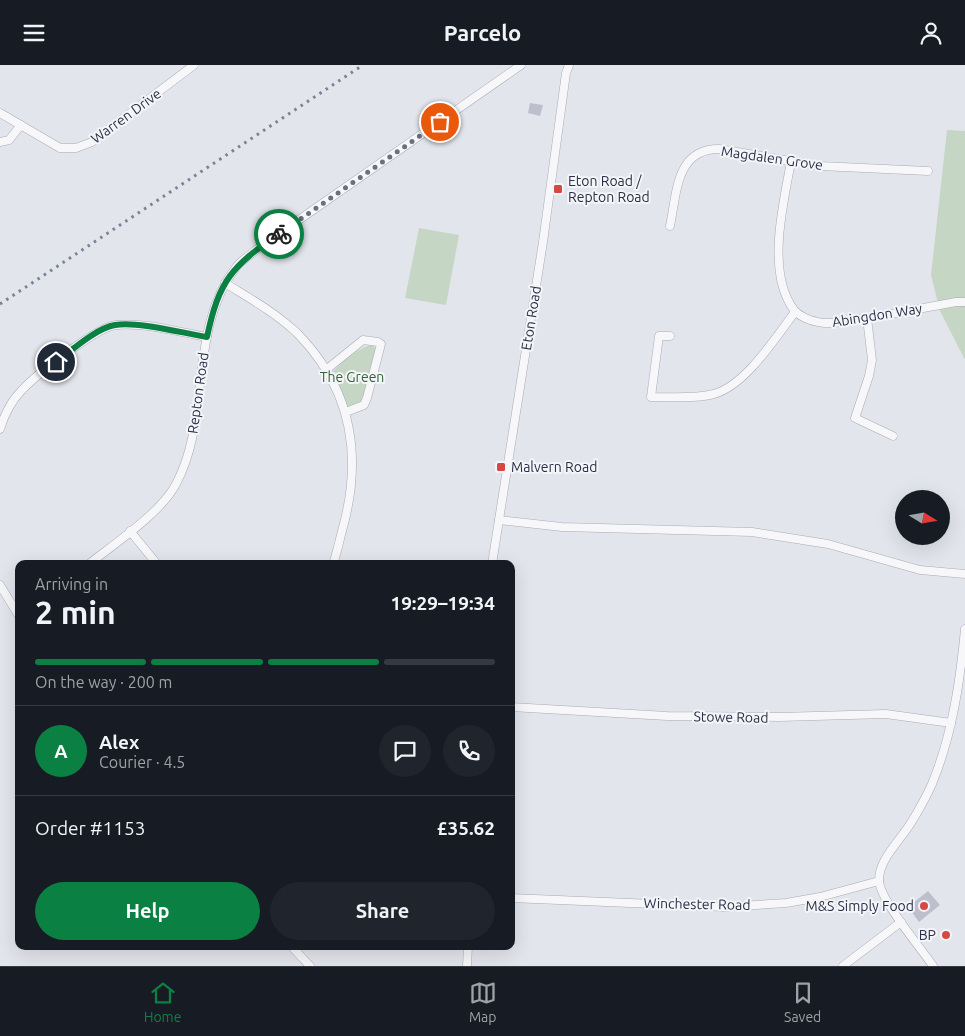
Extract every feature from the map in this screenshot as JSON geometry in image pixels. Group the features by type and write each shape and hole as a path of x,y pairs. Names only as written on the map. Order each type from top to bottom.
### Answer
{"street":[{"name":"Warren Drive","path":"0,113 60,148 76,148 92,143 194,65"},
{"name":"Repton Road","path":"94,560 160,504 175,487 186,464 191,444 207,337 214,305 224,283 238,264 521,65"},
{"name":"Eton Road","path":"493,560 543,242 568,69 561,65"},
{"path":"0,142 9,140 21,125"},
{"name":"Magdalen Grove","path":"670,226 679,181 685,165 695,154 707,149 720,149 820,166 928,171"},
{"path":"670,336 659,336 651,397 696,397 716,393 732,385 749,371 795,312 786,297 781,275 780,244 782,213 791,162"},
{"path":"224,283 267,309 296,333 327,369 346,412 352,455 348,509 334,560"},
{"name":"Abingdon Way","path":"795,312 819,323 867,318 965,302"},
{"path":"867,318 872,360 869,376 855,418 893,436"},
{"path":"0,429 1,419 21,391 42,372 97,333 114,325 131,324 207,337"},
{"path":"327,369 364,340 381,344 368,398 364,405 346,412"},
{"path":"499,520 562,527 752,532 828,544 920,570 965,574"},
{"path":"130,531 154,560"},
{"path":"0,585 15,609"},
{"path":"933,966 884,896 879,881 883,864 912,822 930,787 942,757 956,701 965,629"},
{"path":"956,701 965,702"},
{"name":"Stowe Road","path":"515,707 676,716 779,717 886,714 951,723"},
{"name":"Winchester Road","path":"515,898 725,907 786,903 811,899 879,881"},
{"path":"844,966 901,922"},
{"path":"295,950 310,966"},
{"path":"468,950 468,966"}],"green space":[{"path":"947,130 965,131 965,360 940,311 931,275"},
{"path":"419,228 459,235 446,305 405,298"},
{"name":"The Green","path":"371,345 374,346 376,351 363,401 346,407 332,373 350,356"}],"building":[{"path":"530,103 543,105 540,116 528,113"},
{"name":"M&S Simply Food","path":"928,891 940,905 919,922 908,907"}],"railway":[{"path":"0,304 363,65"}],"way so far":[{"path":"279,234 440,122"}],"place":[{"name":"Eton Road / Repton Road","path":"558,189"},
{"name":"Malvern Road","path":"501,467"},
{"name":"M&S Simply Food","path":"924,906"},
{"name":"BP","path":"946,935"}],"route":[{"path":"56,362 97,333 114,325 131,324 207,337 214,305 224,283 238,264 279,234"}]}
